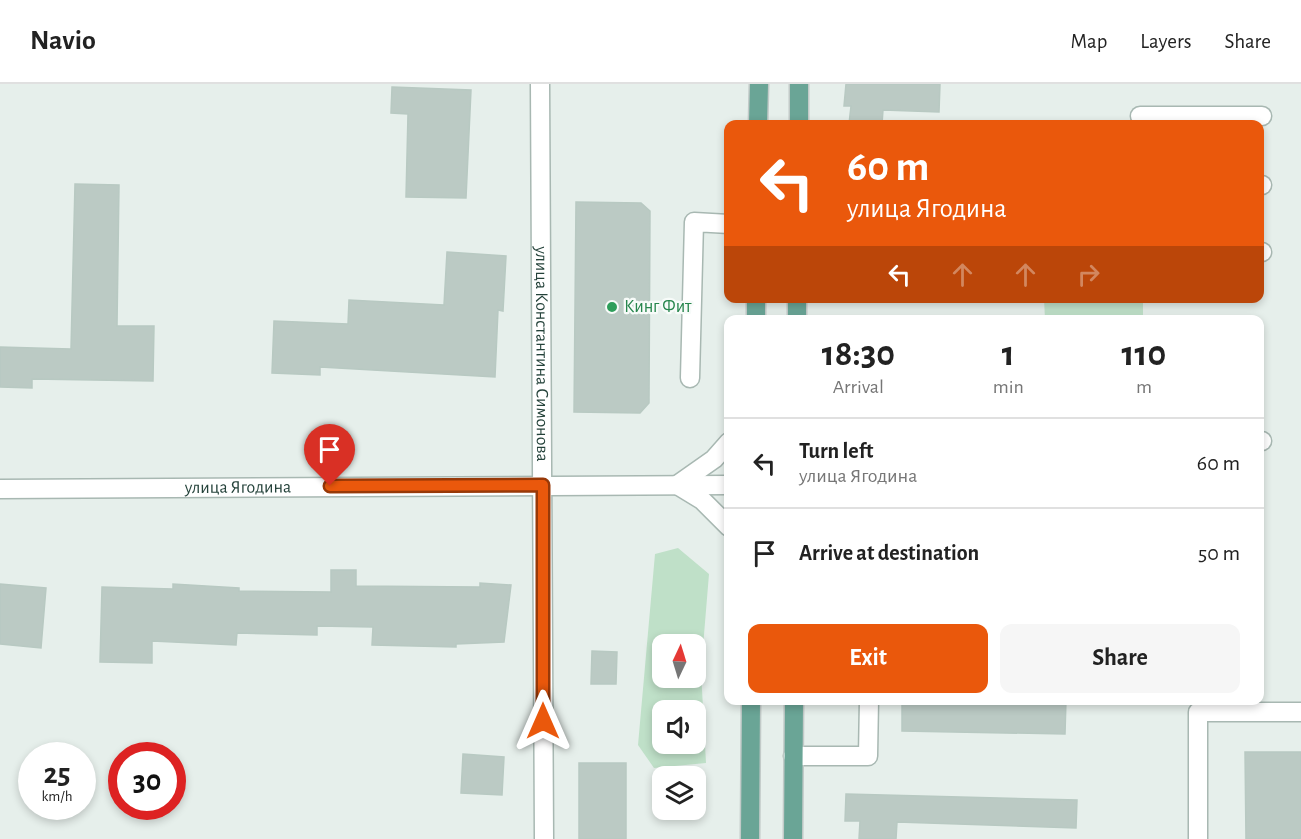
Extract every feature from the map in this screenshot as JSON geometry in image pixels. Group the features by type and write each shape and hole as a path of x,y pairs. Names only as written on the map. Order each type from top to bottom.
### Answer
{"main road":[{"path":"758,120 759,84"},
{"path":"799,84 799,120"},
{"path":"750,839 751,705"},
{"path":"793,839 794,705"}],"street":[{"name":"улица Константина Симонова","path":"540,84 544,839"},
{"path":"1140,116 1262,116"},
{"path":"690,378 693,222 724,224"},
{"path":"724,448 714,459 677,485 702,500 724,522"},
{"name":"улица Ягодина","path":"0,489 724,485"},
{"path":"793,756 868,756 869,705"},
{"path":"1198,839 1198,712 1301,712"}],"green space":[{"path":"1044,303 1143,303 1143,315 1045,315"},
{"path":"678,548 709,574 704,634 652,634 652,688 702,688 703,700 652,700 652,754 706,754 706,763 653,766 638,745 655,554"}],"building":[{"path":"846,84 940,84 939,112 883,110 882,120 849,120 851,106 844,106"},
{"path":"392,87 471,90 466,198 406,197 408,114 391,113"},
{"path":"75,184 119,185 117,326 154,326 153,381 32,379 32,388 0,387 0,347 71,349"},
{"name":"Кинг Фит","path":"576,202 641,203 650,211 649,403 640,413 574,412"},
{"path":"447,252 506,256 503,311 498,310 495,377 320,367 320,375 272,373 274,321 348,324 349,300 444,305"},
{"path":"331,570 356,570 356,586 480,587 480,583 511,585 504,642 456,644 456,647 372,645 373,627 317,626 317,635 237,633 236,645 152,641 152,663 100,662 102,587 173,589 173,584 239,588 239,591 331,592"},
{"path":"0,584 46,588 41,648 0,644"},
{"path":"592,651 617,652 616,684 591,684"},
{"path":"902,705 1066,705 1065,734 902,731"},
{"path":"1245,752 1301,752 1301,839 1246,839"},
{"path":"463,754 504,757 502,795 461,793"},
{"path":"579,763 626,763 626,839 579,839"},
{"path":"846,794 1077,800 1076,828 897,822 896,839 859,839 860,821 845,821"}],"place":[{"name":"Кинг Фит","path":"612,307"}],"route":[{"path":"330,486 543,485 543,721"}]}
